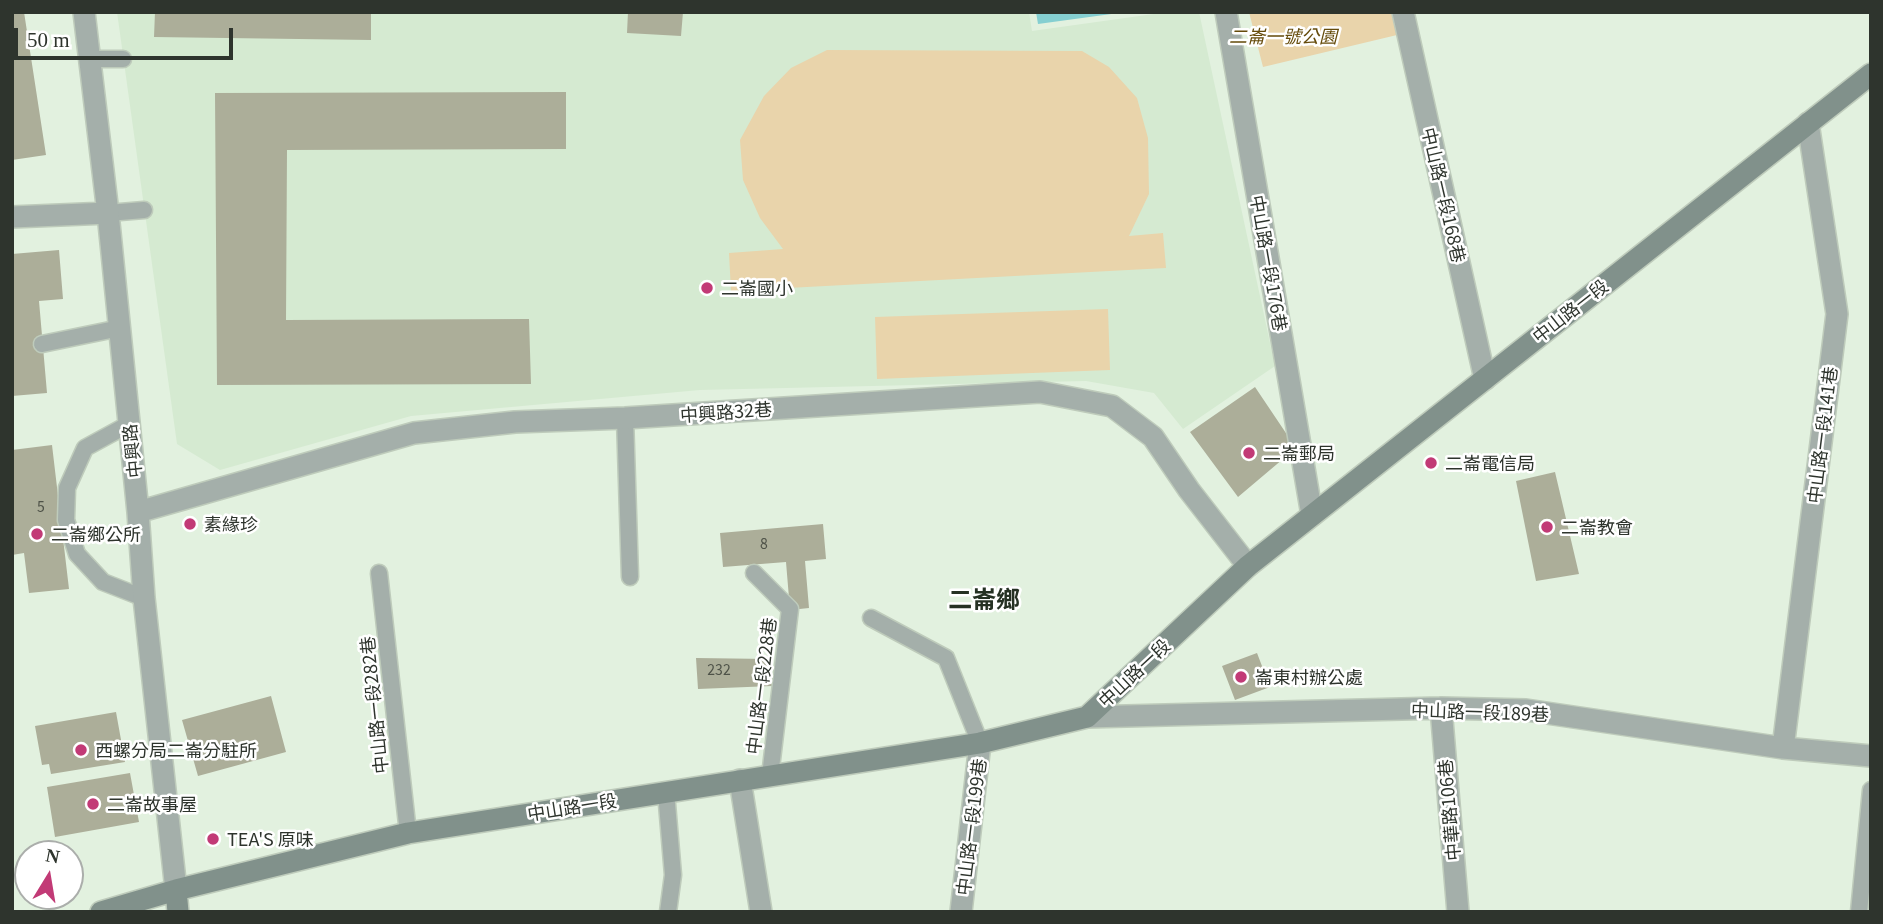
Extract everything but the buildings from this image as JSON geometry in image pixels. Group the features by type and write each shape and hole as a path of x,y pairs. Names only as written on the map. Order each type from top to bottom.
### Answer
{"street":[{"name":"中興路","path":"83,12 108,213 144,598 176,890"},
{"name":"中山路一段176巷","path":"1226,12 1312,515"},
{"name":"中山路一段168巷","path":"1403,12 1485,379"},
{"name":"中山路一段","path":"101,912 176,890 408,833 980,743 1087,718 1248,566 1871,74"},
{"name":"中山路一段141巷","path":"1783,748 1836,314 1808,123"},
{"path":"12,217 108,213"},
{"name":"中興路32巷","path":"138,512 414,433 514,422 625,418 1040,392 1112,405 1153,437 1189,490 1248,566"},
{"name":"中山路一段189巷","path":"1087,718 1441,708 1526,710 1783,748 1871,756"},
{"name":"中華路106巷","path":"1441,708 1458,912"},
{"name":"中山路一段199巷","path":"961,912 980,743"},
{"path":"740,780 761,912"},
{"path":"176,890 177,912"}],"lane":[{"path":"89,59 123,60"},
{"path":"108,213 144,210"},
{"path":"42,344 120,328"},
{"path":"625,418 630,577"},
{"path":"129,424 85,448 67,488 66,520 77,554 103,582 144,598"},
{"name":"中山路一段282巷","path":"379,573 408,833"},
{"name":"中山路一段228巷","path":"754,573 790,609 770,776"},
{"path":"871,618 946,658 980,743"},
{"path":"1859,912 1871,790"},
{"path":"666,792 673,875 668,912"}],"shaded area":[{"name":"二崙國小","path":"117,12 1029,12 1032,31 1168,12 1199,12 1275,366 1183,429 1154,393 1086,381 700,390 411,416 220,470 177,444"}],"green space":[{"name":"二崙一號公園","path":"1249,12 1391,12 1397,35 1263,67"},
{"path":"827,50 1082,51 1109,67 1137,98 1148,138 1149,194 1129,236 1163,233 1166,268 731,291 729,253 783,249 760,218 743,180 740,140 764,96 791,68"},
{"path":"1108,309 1110,370 877,379 875,317"}],"water":[{"path":"1036,12 1126,12 1038,24"}],"place":[{"name":"二崙國小","path":"707,288"},
{"name":"二崙郵局","path":"1249,453"},
{"name":"二崙電信局","path":"1431,463"},
{"name":"素緣珍","path":"190,524"},
{"name":"二崙教會","path":"1547,527"},
{"name":"二崙鄉公所","path":"37,534"},
{"name":"崙東村辦公處","path":"1241,677"},
{"name":"西螺分局二崙分駐所","path":"81,750"},
{"name":"二崙故事屋","path":"93,804"},
{"name":"TEA'S 原味","path":"213,839"}],"district":[{"name":"二崙鄉","path":"984,599"}]}
